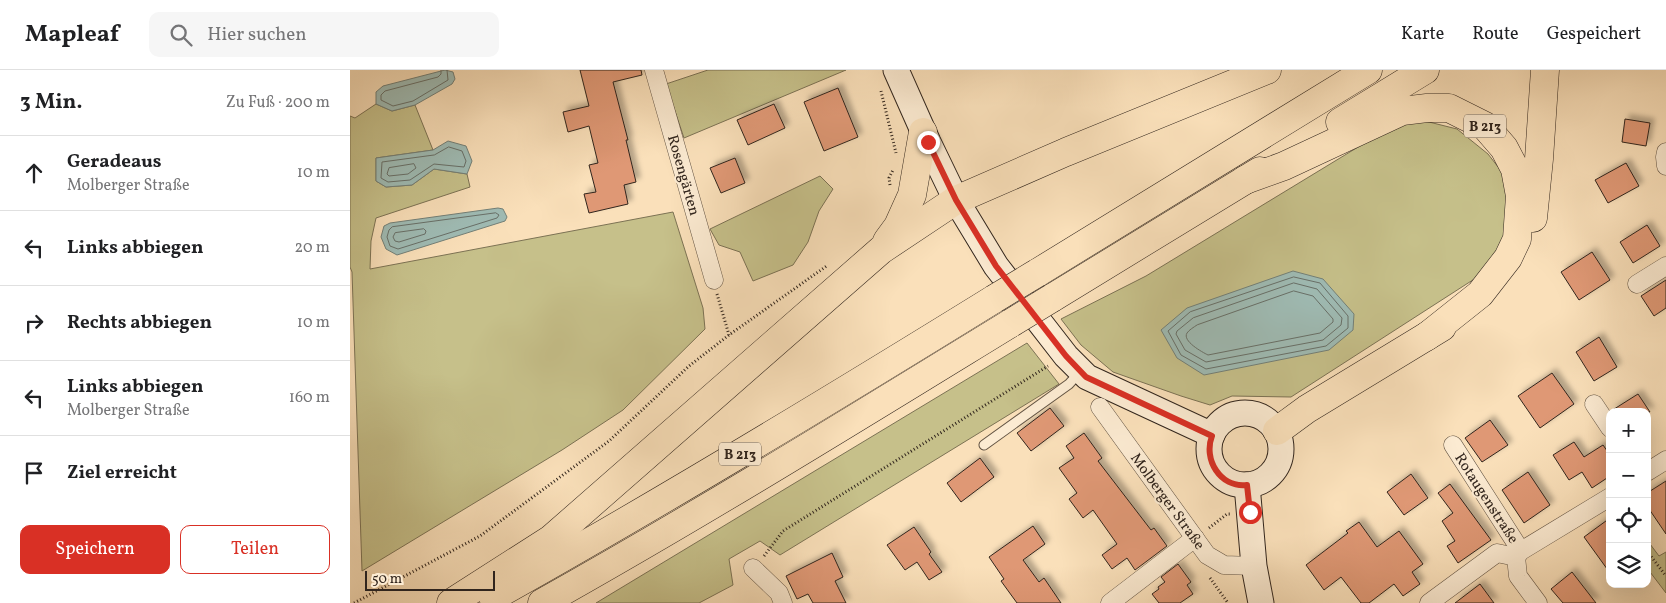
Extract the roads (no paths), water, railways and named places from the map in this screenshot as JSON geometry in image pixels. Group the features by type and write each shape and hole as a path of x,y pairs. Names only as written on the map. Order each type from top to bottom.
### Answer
{"highway":[{"path":"451,603 551,539 881,250 956,200 1066,152 1267,70"},
{"name":"B 213","path":"482,603 598,538 788,425 1368,70"},
{"name":"B 213","path":"542,603 617,561 744,485 1425,70"},
{"path":"1277,431 1307,409 1502,289 1522,263 1532,226 1545,70"},
{"name":"B 213","path":"1245,180 1284,166 1402,111 1449,108 1485,126 1504,148 1515,170 1520,196 1517,239 1508,258 1480,294 1426,337"},
{"path":"881,250 898,226 912,196 923,132"}],"main road":[{"path":"888,79 923,132 956,200 996,266 1086,377 1212,436"},
{"path":"1243,412 1255,414 1266,419 1277,431 1282,450 1280,462 1274,473 1265,480 1254,485 1242,486 1230,483 1220,476 1213,466 1209,455 1209,443 1221,422 1231,415 1243,412"},
{"path":"1247,485 1254,566 1261,603"}],"street":[{"name":"Rosengärten","path":"654,70 714,280"},
{"path":"1666,152 1666,166"},
{"path":"1637,284 1666,266"},
{"path":"1594,404 1606,422"},
{"name":"Molberger Straße","path":"1100,407 1207,555 1224,565 1254,566"},
{"name":"Rotaugenstraße","path":"1453,445 1519,554 1518,576 1538,603"},
{"path":"1651,469 1666,460"},
{"name":"Rotaugenstraße","path":"1428,603 1497,553 1519,554 1608,498"},
{"path":"1110,603 1195,538"},
{"path":"753,568 778,593 783,603"}],"lane":[{"path":"984,444 1069,384 1074,363"}],"water":[{"path":"445,70 453,72 455,79 452,84 415,105 392,111 376,104 376,92 383,86"},
{"path":"448,141 466,146 472,161 467,174 434,169 412,185 386,187 376,181 376,158 433,150"},
{"path":"498,208 503,209 507,217 505,221 397,255 386,249 381,237 384,226 390,223"},
{"path":"1293,271 1323,279 1354,314 1353,330 1329,350 1204,375 1177,358 1161,330 1187,308"}]}
